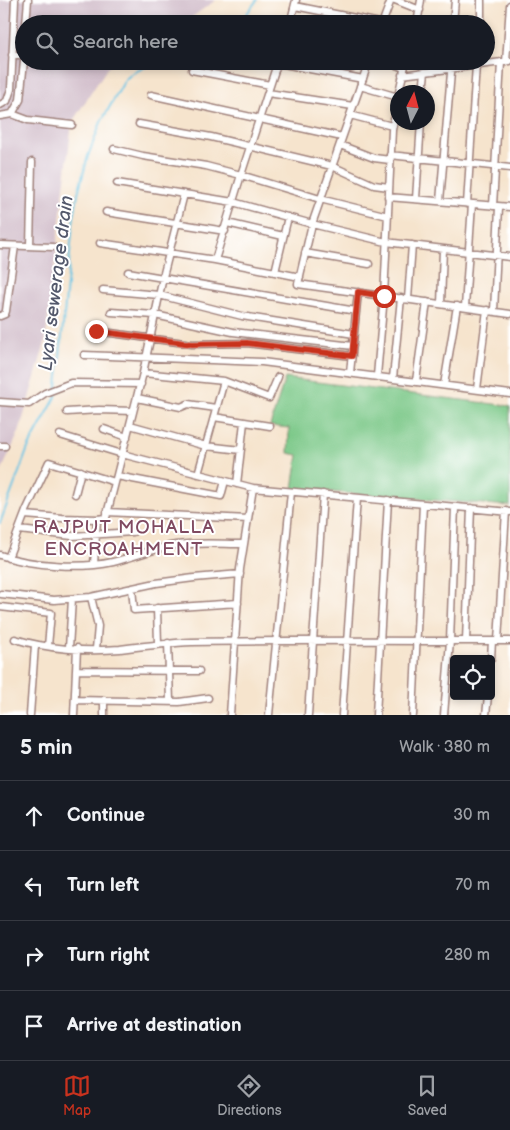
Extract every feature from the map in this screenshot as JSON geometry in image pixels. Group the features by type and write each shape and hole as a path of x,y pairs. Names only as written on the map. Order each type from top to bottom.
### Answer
{"street":[{"path":"0,105 4,104 10,96 15,0"},
{"path":"27,15 28,0"},
{"path":"386,15 391,0"},
{"path":"395,0 420,10"},
{"path":"419,15 422,0"},
{"path":"454,15 455,0"},
{"path":"481,0 481,15"},
{"path":"292,15 296,1 351,15"},
{"path":"477,389 497,255 495,166 510,5"},
{"path":"12,114 20,100 23,70"},
{"path":"192,70 270,85"},
{"path":"215,260 258,119 275,70"},
{"path":"312,70 362,82 390,94"},
{"path":"366,70 312,224 298,284 510,314"},
{"path":"400,85 404,70"},
{"path":"414,70 425,72 432,70"},
{"path":"440,201 451,70"},
{"path":"465,307 469,252 470,163 478,70"},
{"path":"424,85 425,72"},
{"path":"268,93 354,106"},
{"path":"151,95 342,137"},
{"path":"0,116 12,114 28,120 72,125"},
{"path":"350,115 390,125"},
{"path":"139,124 250,146 332,166 374,185 389,188"},
{"path":"377,376 384,296 392,130"},
{"path":"416,199 421,130"},
{"path":"340,145 374,158 419,158 510,168"},
{"path":"114,149 143,156 206,166 320,199 388,216"},
{"path":"30,246 32,162"},
{"path":"117,183 233,202 288,218 386,242 510,257"},
{"path":"25,515 105,519 141,384 168,253 184,194"},
{"path":"388,197 510,207"},
{"path":"106,212 225,231"},
{"path":"275,272 288,218"},
{"path":"227,223 283,236"},
{"path":"100,243 215,260 300,277"},
{"path":"0,244 53,247"},
{"path":"393,378 412,245"},
{"path":"0,316 5,314 6,311 15,246"},
{"path":"441,304 444,249"},
{"path":"305,253 370,264"},
{"path":"128,272 356,311"},
{"path":"103,290 159,295 242,316 354,334"},
{"path":"350,373 358,292"},
{"path":"416,381 427,302"},
{"path":"444,385 456,306"},
{"path":"110,312 155,315 233,332 353,346"},
{"path":"96,331 192,344 247,343 352,356"},
{"path":"84,356 262,362 510,394"},
{"path":"143,374 224,382 269,398 278,377"},
{"path":"198,474 224,382"},
{"path":"0,402 30,404 45,393 71,383 141,384"},
{"path":"137,398 181,407 188,404 216,408"},
{"path":"67,412 99,410 133,411"},
{"path":"214,417 270,426"},
{"path":"237,484 244,422"},
{"path":"130,425 206,446 241,450"},
{"path":"104,429 127,437"},
{"path":"60,435 122,454 253,488 508,511 495,641 492,655"},
{"path":"8,558 49,462 116,479 221,496 225,481"},
{"path":"75,494 81,471"},
{"path":"230,715 240,574 253,488"},
{"path":"269,715 291,492"},
{"path":"308,715 323,494"},
{"path":"342,715 357,498"},
{"path":"376,715 388,500"},
{"path":"414,715 423,504"},
{"path":"451,655 455,507"},
{"path":"466,641 471,508"},
{"path":"107,512 248,519"},
{"path":"94,564 97,519"},
{"path":"19,530 72,536 133,532"},
{"path":"0,555 51,565 94,564 111,562 176,545 244,544"},
{"path":"1,594 54,600 72,599 194,578 240,574"},
{"path":"132,588 134,610 238,603"},
{"path":"91,597 98,626 96,649"},
{"path":"69,648 72,599"},
{"path":"0,607 51,613 48,646"},
{"path":"157,608 158,644"},
{"path":"15,639 35,645 96,649 118,649 168,643 275,641 510,642"},
{"path":"168,643 170,701"},
{"path":"30,715 35,645"},
{"path":"74,715 77,648"},
{"path":"76,670 199,671"},
{"path":"444,715 450,684"},
{"path":"75,700 170,701 208,698"},
{"path":"104,700 104,715"},
{"path":"486,715 488,700"}],"shaded area":[{"path":"0,0 216,0 195,15 15,15 15,70 106,70 72,122 45,343 19,432 0,474"}],"green space":[{"path":"285,378 510,406 510,506 293,489 298,455 288,453 289,428 270,426"}],"waterway":[{"name":"Lyari sewerage drain","path":"246,15 257,0"},
{"name":"Lyari sewerage drain","path":"0,523 28,448 56,397 73,223 78,193 88,156 101,122 125,80 139,70"}],"district":[{"name":"RAJPUT MOHALLA ENCROAHMENT","path":"124,537"}],"route":[{"path":"96,331 192,344 247,343 352,356 358,292 384,296"}]}
